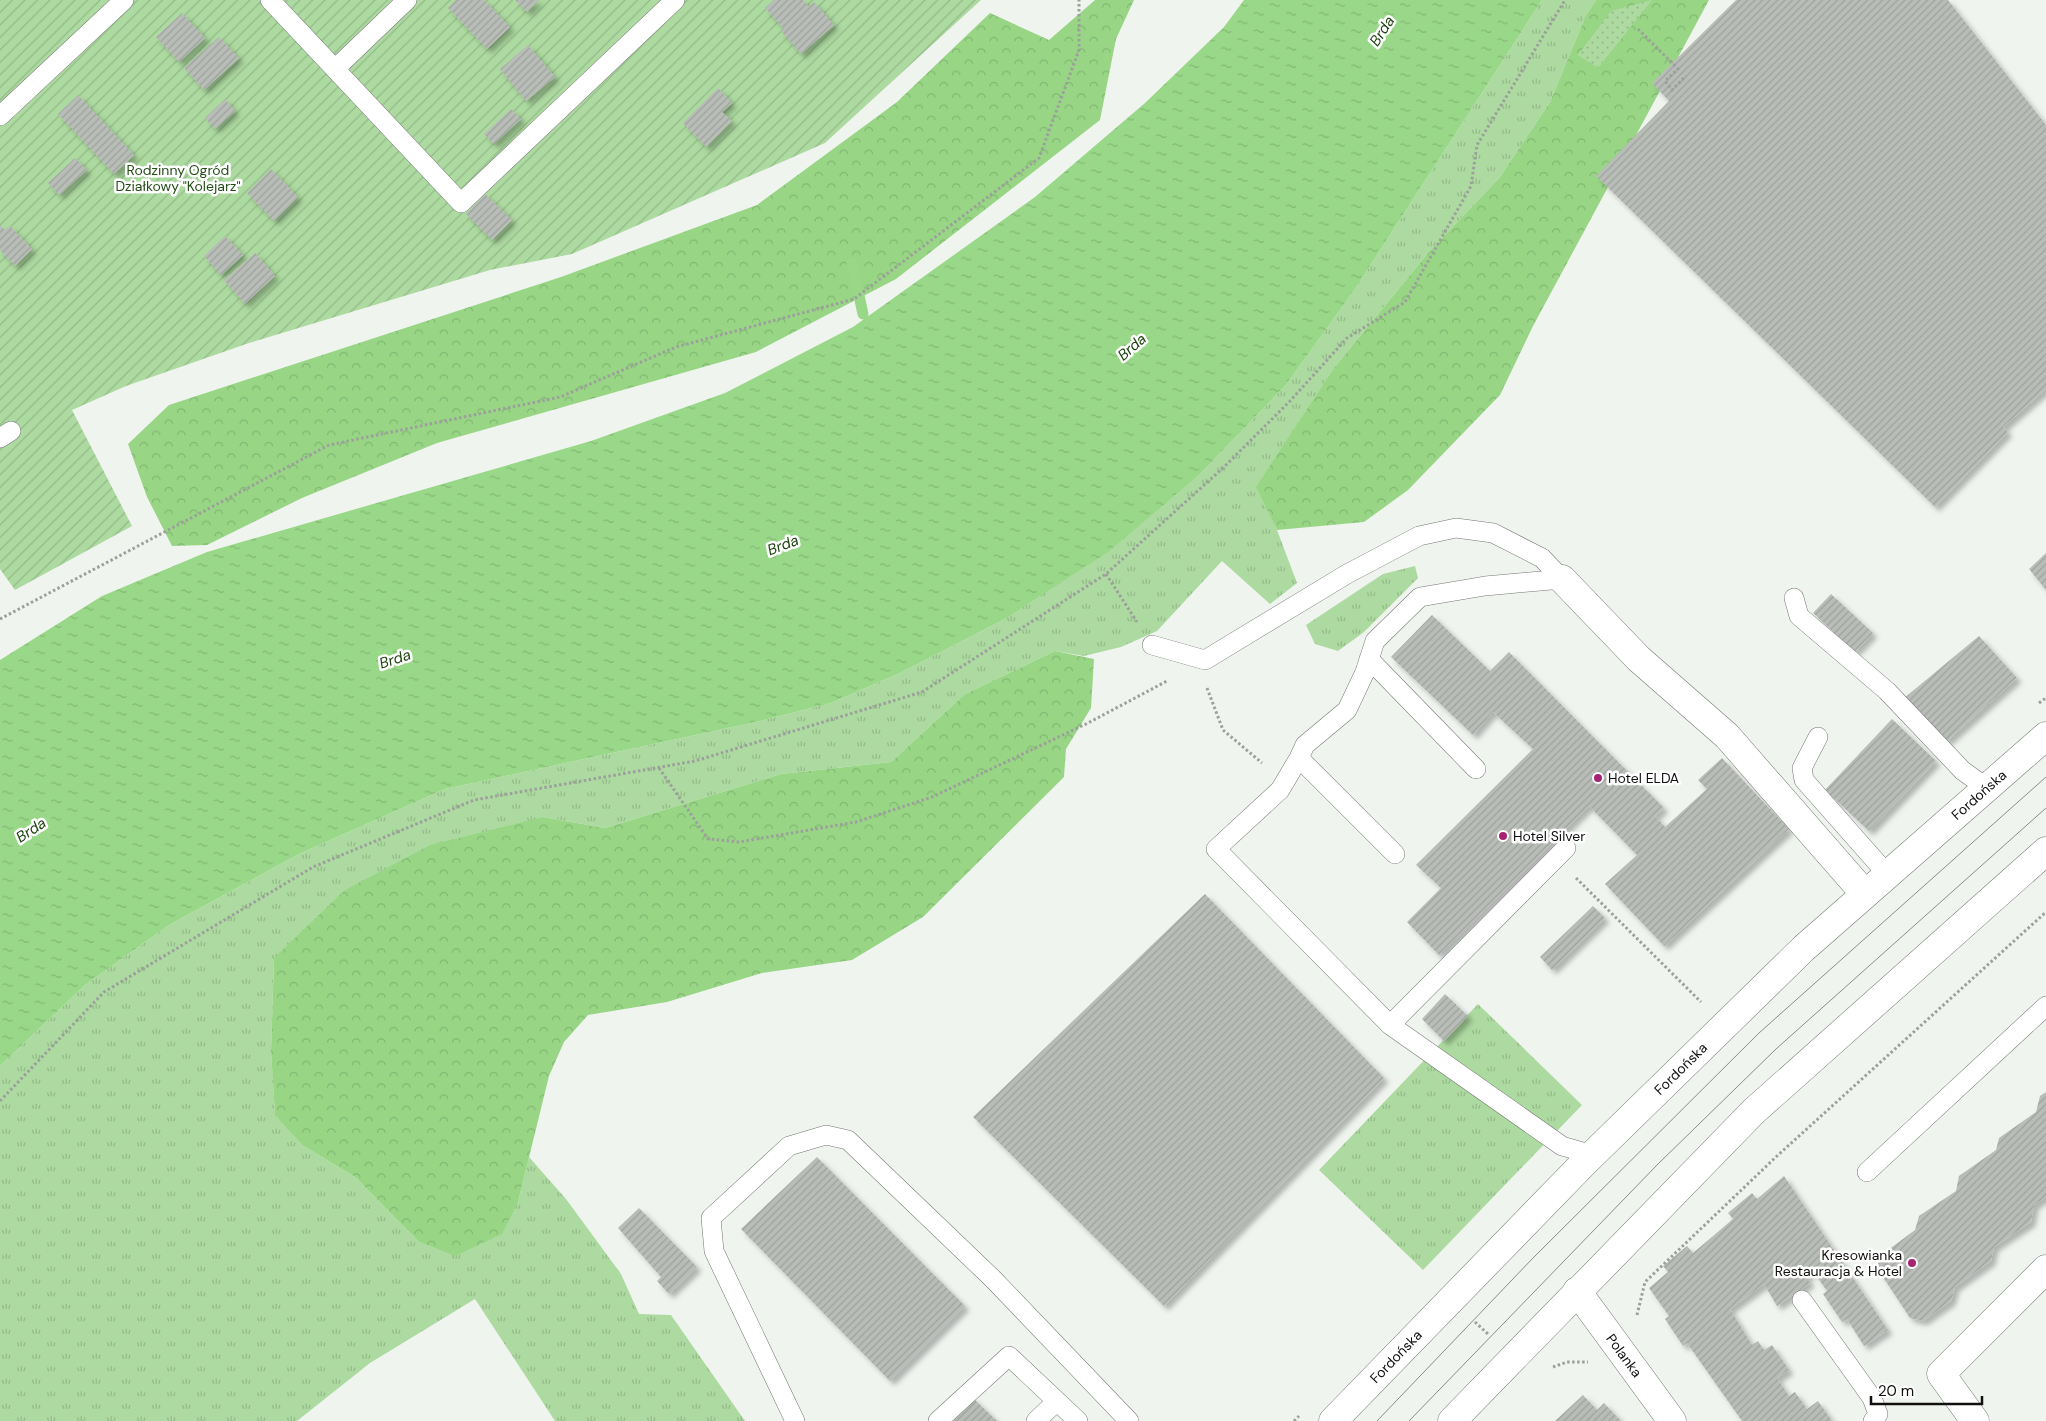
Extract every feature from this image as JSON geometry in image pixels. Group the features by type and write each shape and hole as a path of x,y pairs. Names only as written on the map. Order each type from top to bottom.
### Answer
{"main road":[{"path":"1562,579 1639,659 1728,736 1865,894"},
{"name":"Fordońska","path":"1333,1421 1593,1155 1804,948 2046,736"},
{"path":"1452,1421 1754,1111 2044,856"},
{"path":"1975,1421 1941,1374 2046,1269"},
{"name":"Polanka","path":"1577,1291 1672,1421"}],"lane":[{"path":"0,116 124,0"},
{"path":"270,0 461,202 676,0"},
{"path":"335,69 407,0"},
{"path":"1152,645 1205,660 1347,574 1419,536 1456,528 1493,533 1542,558 1562,579"},
{"path":"1562,579 1485,586 1420,597 1375,640 1347,710 1305,745 1280,790 1216,850 1390,1024 1562,1146 1593,1155"},
{"path":"1794,598 1799,616 1887,691 1963,771 1987,788"},
{"path":"1369,659 1476,769"},
{"path":"1818,737 1802,768 1804,780 1887,874"},
{"path":"1299,758 1395,854"},
{"path":"1390,1024 1561,853"},
{"path":"1867,1172 2046,1006"},
{"path":"796,1421 714,1251 711,1218 789,1146 826,1135 848,1140 993,1279 1129,1421"},
{"path":"1802,1300 1872,1398 1878,1414 1873,1421"},
{"path":"938,1421 1010,1356 1078,1421"},
{"path":"1036,1421 1057,1401"}],"path":[{"path":"0,619 329,445 560,397 676,347 854,300 1039,158 1078,50 1079,0"},
{"path":"0,1101 104,992 313,867 474,800 695,761 922,692 1106,574 1224,467 1290,401 1347,338 1405,302 1471,186 1477,145 1565,0"},
{"path":"1638,29 1678,69 1665,81 1672,90 1686,76"},
{"path":"1106,574 1152,645"},
{"path":"659,768 708,840 739,842 856,822 932,797 1088,723 1205,660"},
{"path":"1205,660 1204,679 1223,730 1263,764 1299,758"},
{"path":"1561,853 1704,1006"},
{"path":"1550,1368 1567,1362 1587,1363 1637,1317 1646,1282 1777,1156 2046,912"}],"green space":[{"name":"Rodzinny Ogród Działkowy \"Kolejarz\"","path":"0,0 981,0 825,143 572,254 490,270 249,343 126,386 72,410 132,526 15,590 0,569"},
{"path":"1095,0 1134,0 1116,39 1100,120 896,279 756,352 437,443 302,498 207,545 172,546 147,497 128,444 169,405 561,277 757,205 897,102 990,13 1049,40"},
{"path":"1542,0 1596,0 1586,15 1550,102 1500,177 1428,253 1333,369 1257,487 1277,530 1297,583 1270,604 1222,561 1157,631 1121,647 1084,656 1055,651 965,694 891,762 781,774 605,828 543,817 274,958 271,1051 275,1114 302,1145 355,1177 418,1241 518,1202 529,1157 566,1199 621,1274 639,1314 671,1315 745,1421 555,1421 475,1299 370,1363 297,1421 0,1421 0,1066 85,985 169,925 299,854 445,789 756,722 831,703 900,673 1003,620 1200,474 1286,385 1355,289"},
{"path":"1596,0 1709,0 1533,326 1500,395 1408,490 1364,522 1277,530 1256,487 1333,369 1428,253 1500,177 1550,102 1586,15"},
{"path":"1652,0 1598,68 1578,55 1611,11"},
{"path":"1415,566 1418,578 1364,632 1338,651 1315,644 1306,625 1383,574"},
{"path":"1055,651 1094,659 1091,708 1066,749 1064,777 923,917 852,960 762,973 667,1002 588,1015 564,1042 549,1076 518,1202 502,1234 455,1256 418,1241 355,1177 302,1145 275,1115 271,1051 274,958 345,890 430,845 543,817 605,828 781,774 891,762 965,694"},
{"path":"1478,1004 1582,1105 1423,1270 1319,1170"}],"water":[{"name":"Brda","path":"1244,0 1542,0 1355,289 1286,385 1200,474 1108,552 1003,620 900,673 831,703 756,722 445,789 299,854 169,925 85,985 0,1066 0,660 102,596 207,552 591,441 725,393 853,327 1035,197 1145,103 1224,27"}],"building":[{"path":"456,0 484,0 510,27 487,49 448,8"},
{"path":"515,0 539,0 527,12"},
{"path":"774,0 803,0 809,7 814,2 834,25 801,54 781,31 784,29 765,8"},
{"path":"1736,0 1948,0 2046,125 2046,389 2003,427 2008,432 1935,507 1596,176 1669,101 1652,83"},
{"path":"182,13 205,38 179,62 156,37"},
{"path":"219,37 239,58 204,90 184,68"},
{"path":"528,45 555,77 526,101 500,69"},
{"path":"718,88 732,103 722,112 732,121 706,147 683,123"},
{"path":"78,95 134,155 114,174 58,114"},
{"path":"225,99 235,111 215,129 205,118"},
{"path":"511,109 521,119 494,144 484,134"},
{"path":"75,158 87,170 59,195 48,183"},
{"path":"271,169 298,197 274,221 247,193"},
{"path":"485,194 512,220 492,240 466,214"},
{"path":"0,225 5,230 10,226 32,249 15,266 0,250"},
{"path":"225,236 243,255 221,275 204,256"},
{"path":"255,253 275,276 245,304 224,280"},
{"path":"2046,553 2046,590 2029,569"},
{"path":"1831,594 1873,633 1855,652 1813,613"},
{"path":"1432,615 1490,671 1509,652 1664,808 1655,816 1665,827 1707,789 1698,780 1722,758 1789,829 1664,946 1605,884 1637,855 1589,806 1439,955 1407,922 1441,888 1416,865 1533,749 1493,712 1473,735 1391,657"},
{"path":"1979,636 2017,678 1946,742 1903,699"},
{"path":"1892,719 1936,761 1869,831 1825,790"},
{"path":"1205,894 1384,1078 1164,1306 973,1117"},
{"path":"1593,906 1605,918 1552,970 1540,957"},
{"path":"1445,994 1468,1016 1444,1041 1422,1019"},
{"path":"2046,1092 2046,1197 2034,1205 2031,1222 1994,1247 1991,1261 1955,1287 1951,1301 1923,1321 1910,1318 1877,1268 1880,1256 1915,1230 1919,1216 1956,1191 1959,1176 1996,1150 1999,1138 2036,1112 2040,1096"},
{"path":"817,1157 965,1306 890,1381 741,1229"},
{"path":"1784,1176 1888,1330 1864,1346 1847,1319 1842,1322 1823,1294 1827,1291 1813,1271 1806,1276 1810,1283 1777,1306 1764,1284 1730,1309 1752,1345 1758,1341 1764,1350 1772,1345 1789,1370 1777,1378 1789,1396 1795,1392 1807,1409 1818,1401 1832,1421 1742,1421 1687,1343 1683,1346 1665,1319 1669,1316 1649,1288 1668,1272 1663,1266 1687,1246 1693,1253 1733,1219 1728,1213 1752,1193 1757,1199"},
{"path":"639,1208 697,1267 669,1294 657,1281 661,1277 618,1228"},
{"path":"1583,1395 1597,1410 1604,1403 1621,1421 1555,1421"},
{"path":"972,1397 997,1421 950,1421"}],"waterway":[{"path":"852,263 863,314"}],"tram line":[{"path":"1377,1421 1533,1258 1759,1033 2046,777"},
{"path":"1409,1421 1658,1164 1776,1049 2046,808"}],"place":[{"name":"Hotel ELDA","path":"1598,778"},
{"name":"Hotel Silver","path":"1503,836"},
{"name":"Kresowianka Restauracja & Hotel","path":"1912,1263"}]}
